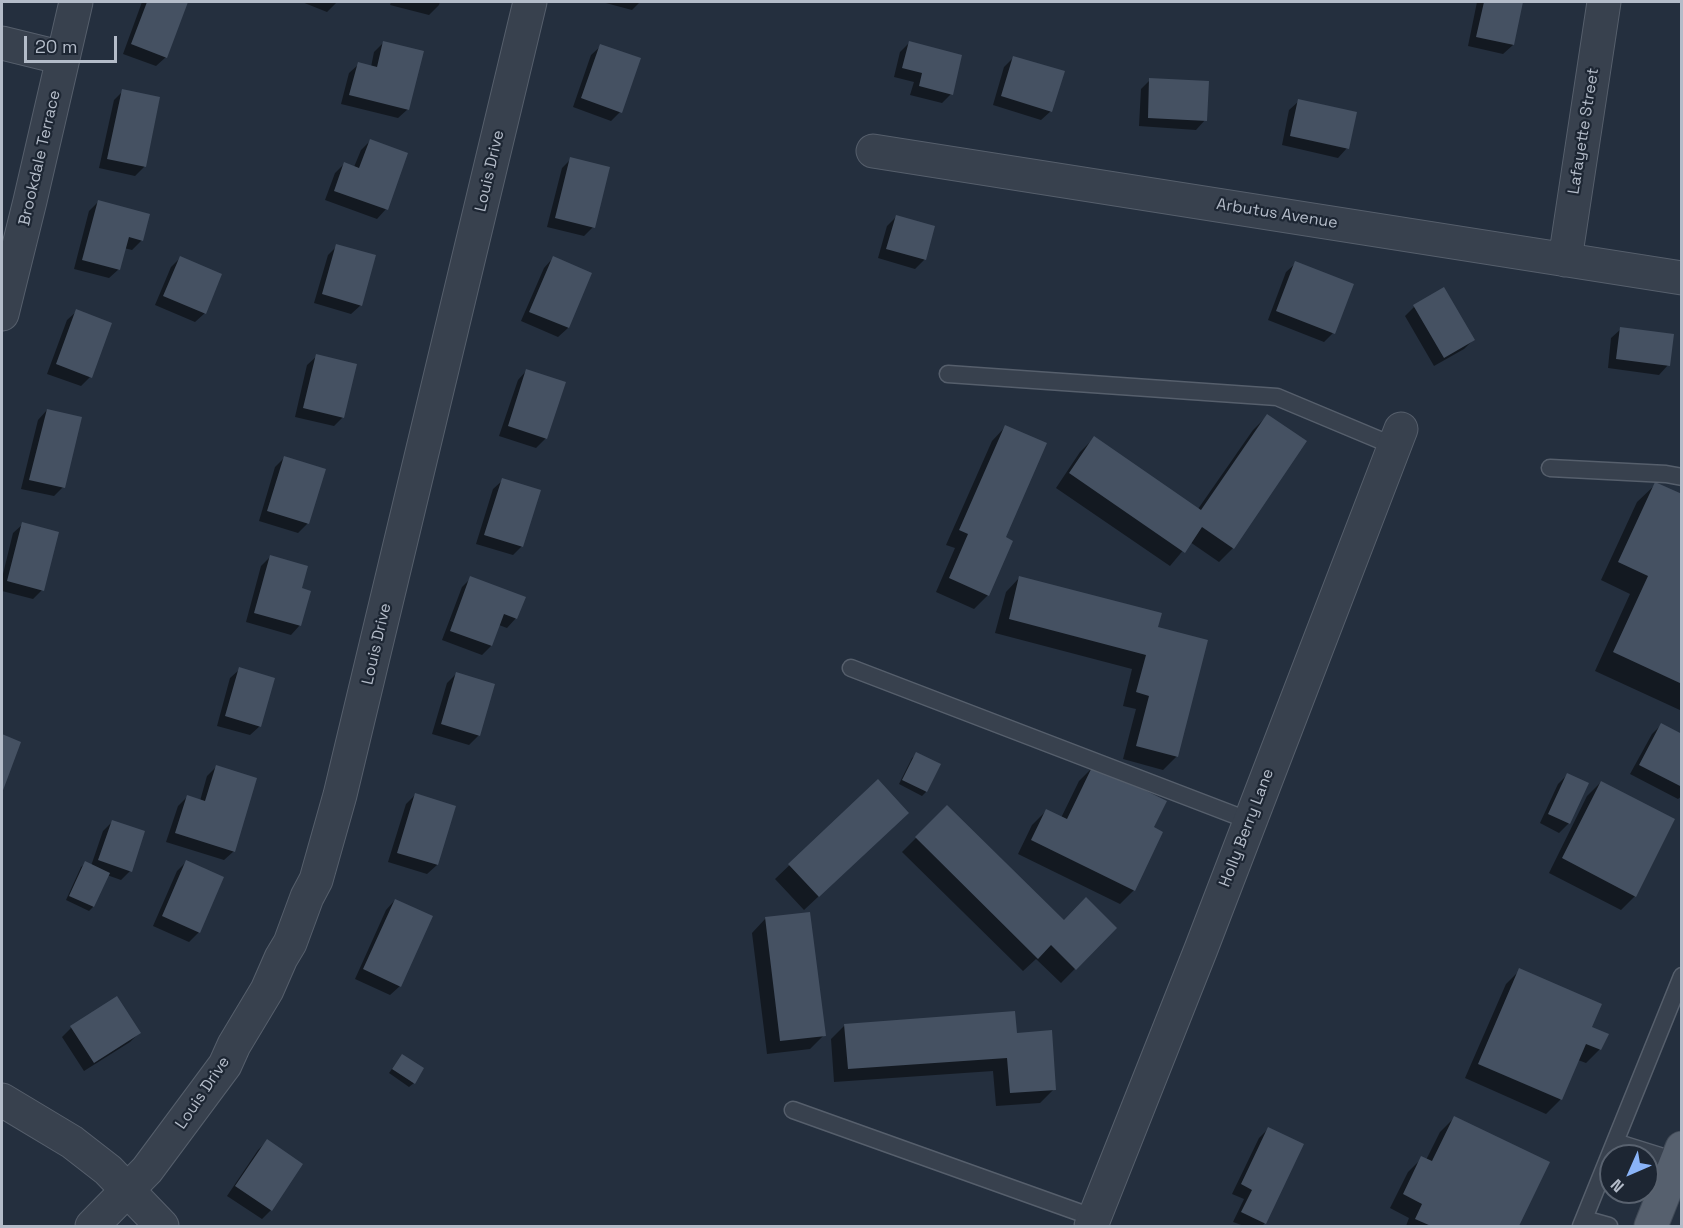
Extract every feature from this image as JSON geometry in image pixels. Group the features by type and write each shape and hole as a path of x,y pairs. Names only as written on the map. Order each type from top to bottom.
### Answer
{"main road":[{"path":"1651,1227 1679,1154"}],"street":[{"name":"Brookdale Terrace","path":"2,314 76,2"},
{"name":"Louis Drive","path":"92,1227 127,1191 176,1132 225,1065 234,1045 267,990 281,957 290,943 307,897 316,880 343,783 530,2"},
{"name":"Lafayette Street","path":"1565,260 1604,2"},
{"path":"2,43 63,58"},
{"name":"Arbutus Avenue","path":"873,151 1682,278"},
{"name":"Holly Berry Lane","path":"1093,1222 1398,437"},
{"path":"2,1100 72,1142 108,1170 162,1227"}],"lane":[{"path":"948,374 1276,397 1398,437"},
{"path":"1550,468 1666,474 1682,477"},
{"path":"851,668 1250,821"},
{"path":"1609,1227 1583,1223 1615,1142 1677,1003 1682,976"},
{"path":"793,1110 1093,1222"},
{"path":"1615,1142 1679,1154"}],"building":[{"path":"147,2 188,2 167,58 131,44"},
{"path":"1484,2 1523,2 1514,45 1476,37"},
{"path":"383,41 424,51 409,110 349,95 358,62 377,67"},
{"path":"909,41 962,55 953,95 919,86 922,73 902,68"},
{"path":"600,44 641,58 622,113 581,98"},
{"path":"1013,56 1065,71 1052,112 1001,96"},
{"path":"1149,78 1209,81 1207,121 1148,118"},
{"path":"122,89 160,97 146,167 107,159"},
{"path":"1298,99 1357,112 1349,149 1290,136"},
{"path":"370,139 408,153 388,210 334,191 344,162 359,168"},
{"path":"570,157 610,167 595,228 555,218"},
{"path":"98,200 150,214 143,241 129,237 120,270 82,260"},
{"path":"896,215 935,226 926,260 886,249"},
{"path":"336,244 376,255 362,306 322,294"},
{"path":"180,256 222,274 206,314 163,296"},
{"path":"553,256 592,273 569,328 529,312"},
{"path":"1295,261 1354,284 1335,334 1276,311"},
{"path":"1444,287 1475,340 1444,358 1413,305"},
{"path":"76,309 112,323 92,378 56,364"},
{"path":"1620,327 1674,334 1670,366 1616,359"},
{"path":"316,354 357,364 344,418 303,408"},
{"path":"526,369 566,382 547,439 508,426"},
{"path":"47,409 82,417 65,488 29,480"},
{"path":"1267,414 1307,441 1234,549 1202,527 1185,553 1069,473 1094,436 1201,510"},
{"path":"1005,425 1047,443 1006,537 1013,541 989,596 949,578 968,534 959,530"},
{"path":"284,456 326,469 309,524 267,511"},
{"path":"502,478 541,490 523,547 484,535"},
{"path":"1655,482 1682,494 1682,684 1613,652 1648,576 1618,562"},
{"path":"22,522 59,532 44,591 7,581"},
{"path":"270,555 308,566 302,588 311,591 301,626 254,613"},
{"path":"470,576 526,597 517,619 504,614 492,646 450,631"},
{"path":"1019,576 1162,613 1158,627 1208,640 1178,757 1136,746 1149,696 1136,692 1146,655 1009,619"},
{"path":"239,667 275,678 261,727 225,716"},
{"path":"456,672 495,684 480,736 441,724"},
{"path":"1661,723 1682,734 1682,787 1639,765"},
{"path":"2,734 21,742 2,793"},
{"path":"916,752 941,764 927,792 902,780"},
{"path":"216,765 257,778 235,852 175,833 187,795 205,801"},
{"path":"1093,765 1167,801 1154,827 1163,832 1135,891 1031,840 1046,809 1067,819"},
{"path":"1567,773 1589,783 1570,824 1548,814"},
{"path":"878,779 909,813 819,897 788,864"},
{"path":"1601,781 1675,819 1636,897 1562,858"},
{"path":"415,793 456,806 438,865 397,853"},
{"path":"947,805 1064,920 1086,897 1117,928 1076,970 1051,945 1038,959 915,837"},
{"path":"112,820 145,831 132,872 98,860"},
{"path":"186,860 224,877 200,933 162,916"},
{"path":"85,861 110,873 94,907 69,896"},
{"path":"395,899 433,916 401,987 363,969"},
{"path":"810,912 826,1036 780,1041 765,917"},
{"path":"1519,968 1602,1004 1592,1027 1609,1034 1601,1050 1586,1044 1562,1100 1478,1064"},
{"path":"117,996 141,1033 94,1063 70,1026"},
{"path":"1015,1011 1017,1033 1052,1030 1056,1090 1010,1093 1007,1058 848,1069 844,1024"},
{"path":"402,1054 424,1068 415,1084 392,1069"},
{"path":"1454,1116 1550,1162 1519,1226 1431,1226 1415,1219 1422,1204 1403,1194 1421,1156 1432,1161"},
{"path":"1268,1127 1304,1144 1266,1224 1241,1212 1252,1190 1241,1184"},
{"path":"267,1139 303,1164 272,1211 235,1186"}]}
